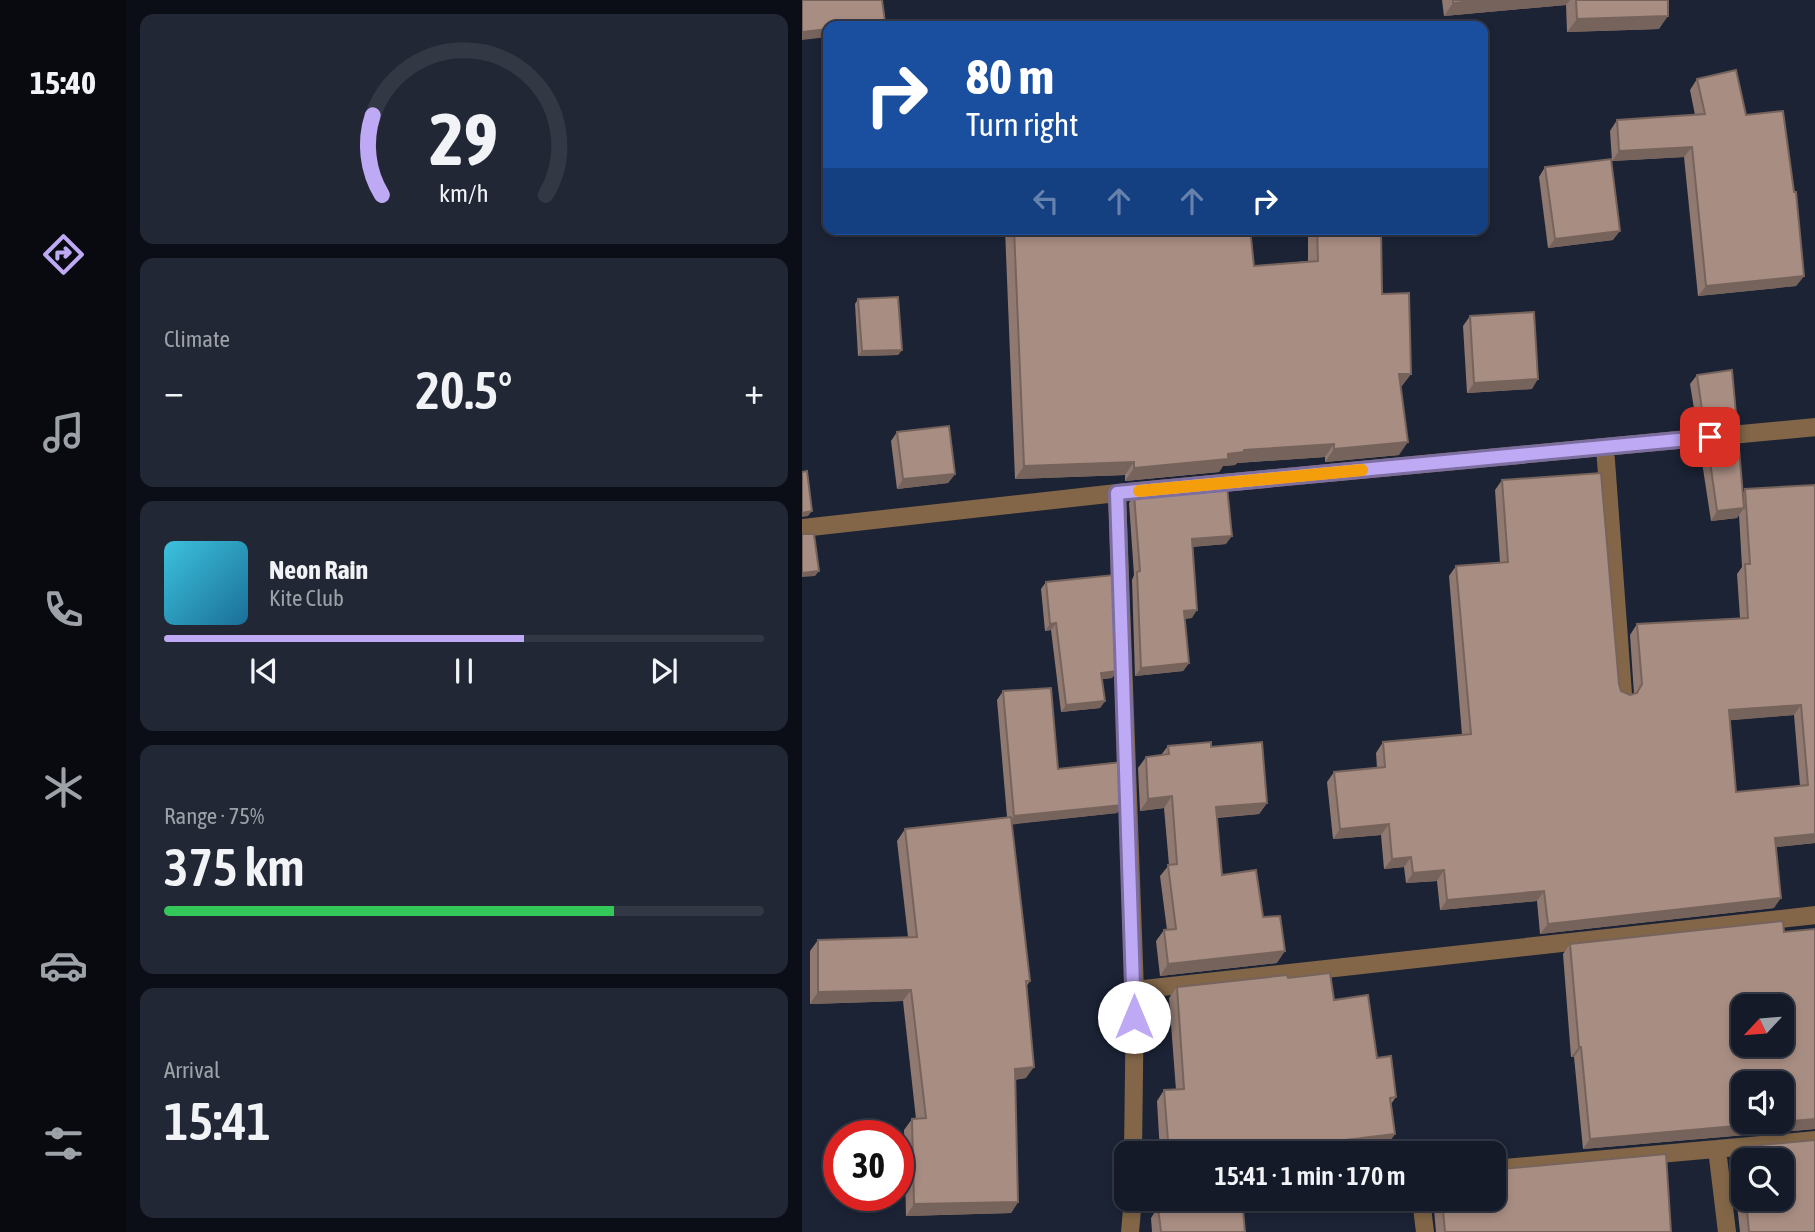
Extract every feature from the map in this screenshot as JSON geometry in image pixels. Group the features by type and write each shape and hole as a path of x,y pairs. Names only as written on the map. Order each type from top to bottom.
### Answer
{"street":[{"path":"802,528 1117,493 1815,427"},
{"path":"1605,447 1623,694"},
{"path":"1117,493 1135,990 1133,1141"},
{"path":"1135,990 1815,915"},
{"path":"1506,1168 1815,1140"},
{"path":"1717,1149 1728,1232"},
{"path":"1130,1232 1132,1211"},
{"path":"1423,1211 1426,1232"}],"building":[{"path":"802,0 882,0 885,21 823,21 823,30 802,32"},
{"path":"1453,0 1483,0 1453,3"},
{"path":"1576,0 1668,0 1668,16 1577,19"},
{"path":"1736,70 1746,115 1783,111 1796,192 1804,276 1706,286 1692,147 1619,151 1617,120 1705,114 1697,79"},
{"path":"1611,159 1620,231 1555,239 1545,167"},
{"path":"1014,235 1251,235 1254,266 1318,261 1317,235 1381,235 1382,294 1409,293 1411,374 1399,374 1408,442 1334,449 1334,444 1244,450 1228,454 1228,459 1134,468 1134,462 1024,466"},
{"path":"898,297 902,350 862,351 858,299"},
{"path":"1534,312 1538,379 1474,383 1470,316"},
{"path":"1732,370 1736,414 1703,417 1697,375"},
{"path":"949,426 955,474 903,479 897,432"},
{"path":"1738,437 1744,508 1717,511 1707,440"},
{"path":"807,471 812,511 802,513 802,472"},
{"path":"1601,473 1619,684 1621,691 1630,695 1637,693 1642,684 1637,624 1748,618 1745,564 1750,564 1745,489 1815,485 1815,834 1775,838 1781,898 1548,924 1544,891 1447,900 1444,870 1413,873 1411,857 1392,859 1389,824 1340,829 1334,772 1385,767 1383,742 1471,734 1456,566 1508,562 1502,480","holes":["1801,705 1808,785 1736,792 1729,710"]},
{"path":"1227,487 1232,536 1192,539 1197,610 1184,611 1189,663 1141,668 1137,572 1140,571 1134,495"},
{"path":"802,534 814,534 819,571 802,573"},
{"path":"1114,575 1117,671 1101,673 1105,701 1066,705 1056,623 1050,624 1046,582"},
{"path":"1051,688 1058,769 1122,762 1123,805 1014,816 1003,691"},
{"path":"1211,742 1211,747 1262,742 1267,803 1216,807 1222,875 1256,870 1263,917 1280,916 1285,951 1168,964 1164,930 1176,929 1168,865 1177,864 1172,796 1148,799 1146,757 1169,754 1168,746"},
{"path":"1011,817 1030,981 1026,981 1034,1067 1015,1069 1018,1202 914,1204 912,1119 926,1118 911,990 818,992 818,940 917,937 905,829"},
{"path":"1783,921 1784,932 1815,929 1815,1119 1794,1121 1794,1071 1731,1071 1731,1126 1590,1139 1570,944"},
{"path":"1330,973 1334,1000 1368,995 1377,1058 1391,1056 1396,1097 1390,1098 1395,1134 1344,1141 1168,1141 1164,1090 1184,1089 1177,987 1287,975 1288,978"},
{"path":"1815,1140 1815,1232 1749,1232 1747,1211 1794,1211 1794,1148 1740,1147"},
{"path":"1666,1154 1671,1232 1445,1232 1443,1211 1506,1211 1506,1169"},
{"path":"1158,1211 1243,1211 1245,1232 1161,1232"}],"slow traffic":[{"path":"1139,491 1362,470"}],"route":[{"path":"1134,1017 1117,493 1710,437"}]}
